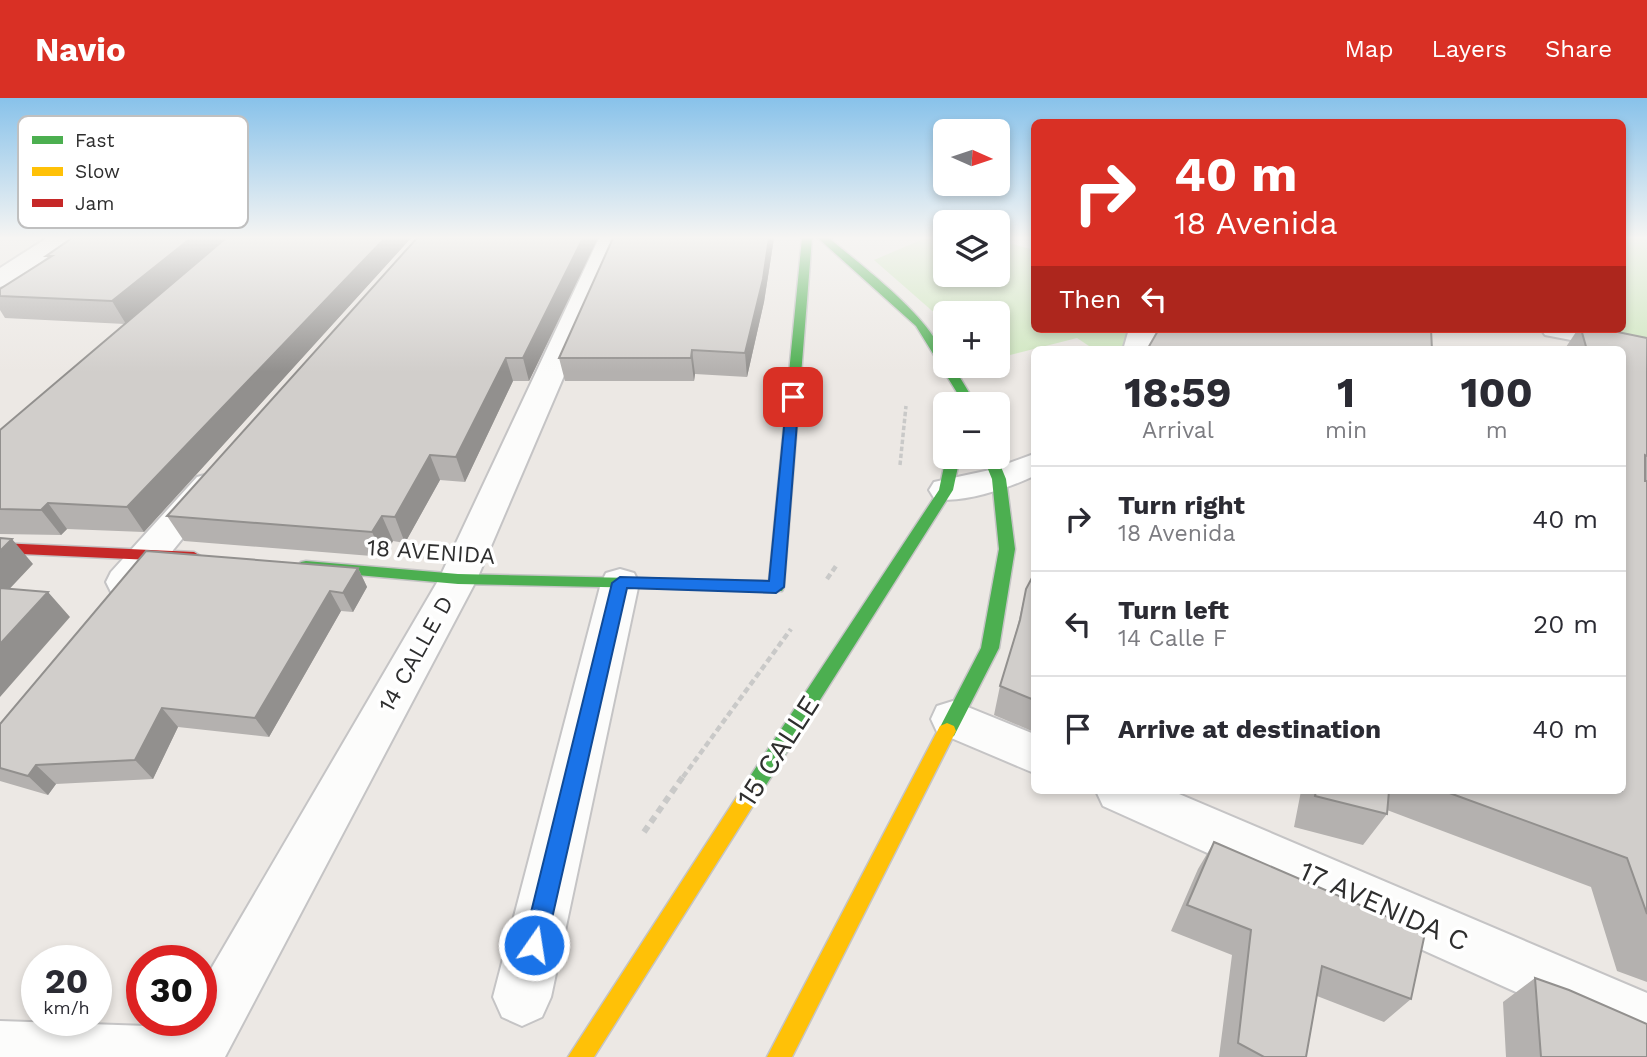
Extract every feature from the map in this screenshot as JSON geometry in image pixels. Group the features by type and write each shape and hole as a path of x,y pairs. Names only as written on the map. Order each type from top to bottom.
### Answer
{"street":[{"name":"14 CALLE D","path":"191,1057 458,579 591,283"},
{"path":"778,557 803,283"},
{"path":"873,283 920,324 933,344"},
{"path":"1576,333 1597,337"},
{"path":"105,606 230,462"},
{"path":"1010,466 1031,464"},
{"path":"946,490 950,469"},
{"path":"946,490 993,469"},
{"path":"779,1057 990,648 1007,549 995,469"},
{"name":"15 CALLE","path":"580,1057 946,490"},
{"path":"0,548 216,559"},
{"name":"18 AVENIDA","path":"283,565 458,579 776,587 778,557"},
{"path":"522,997 620,583"},
{"path":"953,719 1031,753"},
{"name":"17 AVENIDA C","path":"1127,794 1647,1022"},
{"path":"0,1051 191,1057"}],"path":[{"path":"899,476 906,407"},
{"path":"778,557 836,566"},
{"path":"822,586 844,557"},
{"path":"644,832 738,698 793,627"}],"green space":[{"path":"900,283 933,283 933,287 1010,287 1010,283 1031,283 1031,333 1129,333 1128,346 1089,346 1077,338 1045,346 1031,346 1031,350 1010,355 1010,301 933,301 933,312"},
{"path":"1626,283 1647,283 1647,350 1589,333 1626,333"}],"building":[{"path":"10,283 135,283 112,301 0,296 0,289"},
{"path":"173,283 342,283 127,507 48,503 41,510 0,509 0,430"},
{"path":"377,283 561,283 523,358 506,358 456,457 430,455 395,517 382,516 372,532 167,516"},
{"path":"593,283 762,283 745,353 692,350 691,358 559,358"},
{"path":"1157,333 1431,333 1432,346 1149,346"},
{"path":"1582,333 1623,333 1647,338 1647,914 1627,858 1452,794 1626,794 1626,346 1586,346"},
{"path":"0,538 12,539 0,551"},
{"path":"146,551 358,568 343,593 330,591 255,718 162,708 135,760 36,765 28,776 0,768 0,724"},
{"path":"1031,580 1031,699 1000,686 1020,620 1026,589"},
{"path":"0,588 48,592 0,644"},
{"path":"1389,794 1387,814 1315,796"},
{"path":"1214,842 1425,933 1411,999 1322,966 1306,1057 1264,1057 1238,1043 1251,930 1187,905"},
{"path":"1535,978 1647,1024 1647,1057 1541,1057"}],"traffic: fast":[{"path":"306,566 458,579 776,587 803,283"},
{"path":"873,283 920,324 933,344"},
{"path":"954,378 963,392"},
{"path":"754,787 946,490 950,469"},
{"path":"947,731 990,648 1007,549 999,479 995,469"}],"traffic: slow":[{"path":"779,1057 947,731"},
{"path":"580,1057 754,787"}],"traffic: jam":[{"path":"0,548 194,557"}],"route":[{"path":"534,945 620,583 776,587 793,397"}]}
